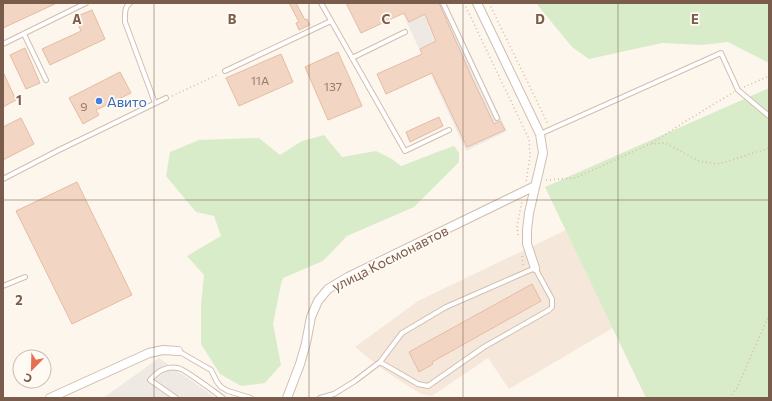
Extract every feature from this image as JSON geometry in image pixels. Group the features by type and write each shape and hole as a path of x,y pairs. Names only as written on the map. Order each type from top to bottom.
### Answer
{"street":[{"path":"477,3 540,134 543,153 527,230 527,244 535,268"},
{"name":"улица Космонавтов","path":"287,398 306,343 311,316 318,301 328,289 348,277 524,192 536,183"},
{"path":"50,398 149,353 164,350 178,351"}],"lane":[{"path":"3,44 86,3"},
{"path":"130,3 127,5 125,12 125,22 155,103"},
{"path":"321,3 405,151 449,130"},
{"path":"443,3 497,118"},
{"path":"225,71 331,21"},
{"path":"352,58 405,32"},
{"path":"24,34 46,80"},
{"path":"540,134 720,53 738,90 769,116"},
{"path":"3,179 166,98"},
{"path":"320,398 334,394 380,362 402,333 446,307 535,268 552,300 552,307 549,310 484,347 432,384 424,386 418,384 380,362"},
{"path":"3,286 25,277"},
{"path":"178,351 211,370 221,387 228,391 251,398"},
{"path":"176,398 150,380 163,369 180,368 223,398"}],"path":[{"path":"464,3 529,139 530,156 517,226 519,239"},
{"path":"490,3 551,129"},
{"path":"166,98 225,71"},
{"path":"536,183 575,178 650,144 686,120 738,90 769,76"},
{"path":"650,144 665,142 699,161 719,164 769,148"},
{"path":"521,253 524,273"},
{"path":"729,398 737,388 769,315"}],"shaded area":[{"path":"398,3 446,3 507,131 466,151"},
{"path":"566,230 613,328 509,389 488,358 432,396 421,394 382,369 355,347 418,301"},
{"path":"159,358 216,398 103,398"}],"green space":[{"path":"536,3 769,3 769,63 728,42 702,45 662,43 589,59 572,47"},
{"path":"769,88 769,398 646,398 545,187"},
{"path":"324,135 342,157 376,151 392,159 401,166 454,146 459,153 459,162 414,207 347,236 323,261 283,278 273,324 281,365 265,383 241,386 220,374 201,344 201,305 204,275 187,256 221,236 214,216 196,212 166,176 170,152 199,140 259,138 280,155 302,141"}],"building":[{"path":"3,3 57,3 3,28"},
{"path":"289,3 296,3 305,20 307,19 310,25 299,30 296,23 299,22"},
{"path":"346,3 439,3 494,124 500,121 505,130 467,147 432,73 386,94 377,74 422,54 420,49 436,41 425,14 409,22 404,13 361,33"},
{"path":"92,10 105,39 50,65 42,49 81,31 75,17"},
{"path":"25,48 40,83 26,89 10,55"},
{"path":"338,52 362,106 328,120 305,67"},
{"path":"281,54 293,82 239,106 226,78"},
{"path":"3,72 16,100 3,107"},
{"path":"120,72 131,93 96,110 99,115 83,124 69,98"},
{"path":"439,117 443,126 410,142 406,132"},
{"path":"21,118 34,144 3,160 3,127"},
{"path":"77,182 132,295 72,324 16,211"},
{"path":"532,284 541,301 432,362 433,364 419,372 409,352"}],"place":[{"name":"Авито","path":"99,101"}]}
